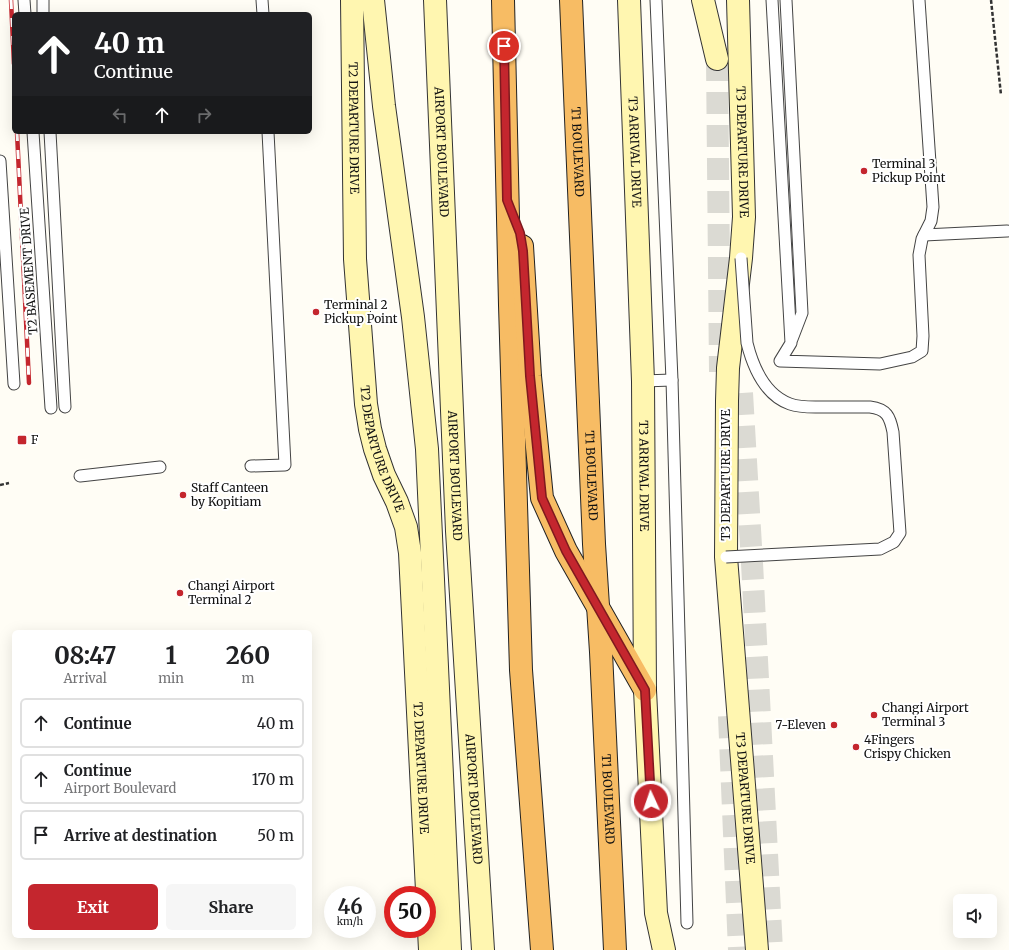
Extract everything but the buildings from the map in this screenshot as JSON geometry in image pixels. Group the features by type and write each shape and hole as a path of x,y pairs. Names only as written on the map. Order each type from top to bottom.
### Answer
{"highway":[{"path":"503,0 507,200 521,670 542,950"},
{"name":"T1 BOULEVARD","path":"571,0 594,544 601,652 615,950"},
{"path":"507,200 520,233 523,251 530,376 542,498 566,551 645,690"}],"main road":[{"name":"T2 DEPARTURE DRIVE","path":"352,0 355,259 364,378 370,429 375,450 404,521 410,553 430,950"},
{"path":"373,0 384,106 413,317 427,448 450,950"},
{"name":"AIRPORT BOULEVARD","path":"435,0 456,531 483,950"},
{"name":"T3 ARRIVAL DRIVE","path":"629,0 643,381 645,690 656,913 664,950"},
{"path":"703,0 717,59"},
{"name":"T3 DEPARTURE DRIVE","path":"738,0 744,217 741,258 728,368 726,401 726,557 757,950"}],"lane":[{"path":"24,0 25,12"},
{"path":"43,0 43,12"},
{"path":"262,0 263,12"},
{"path":"656,0 672,380 688,923"},
{"path":"772,0 791,343"},
{"path":"786,0 802,313 791,343 780,361 880,364 912,357 922,351 923,336 918,255 924,235 931,221 933,207 919,0"},
{"name":"T2 BASEMENT DRIVE","path":"33,134 51,408"},
{"path":"50,134 64,407"},
{"path":"251,466 285,465 268,134"},
{"path":"0,161 14,384"},
{"path":"924,235 1007,231"},
{"path":"726,557 880,549 894,542 900,533 891,421 886,413 878,408 804,407 790,404 778,398 767,387 758,375 750,357 747,343 741,258"},
{"path":"643,381 672,380"},
{"path":"80,476 160,467"}],"path":[{"path":"991,0 1001,95"},
{"path":"0,485 9,483"}],"tunnel":[{"path":"717,59 720,372"},
{"path":"742,393 772,950"},
{"path":"729,716 739,950"}],"railway":[{"path":"11,0 12,21"},
{"path":"17,134 29,383"}],"place":[{"name":"Terminal 3 Pickup Point","path":"864,171"},
{"name":"Terminal 2 Pickup Point","path":"316,312"},
{"name":"F","path":"22,440"},
{"name":"Staff Canteen by Kopitiam","path":"183,495"},
{"name":"Changi Airport Terminal 2","path":"180,593"},
{"name":"Changi Airport Terminal 3","path":"874,715"},
{"name":"7-Eleven","path":"834,725"},
{"name":"4Fingers Crispy Chicken","path":"856,747"}],"route":[{"path":"504,46 507,200 520,233 523,251 530,376 542,498 566,551 645,690 651,801"}]}
